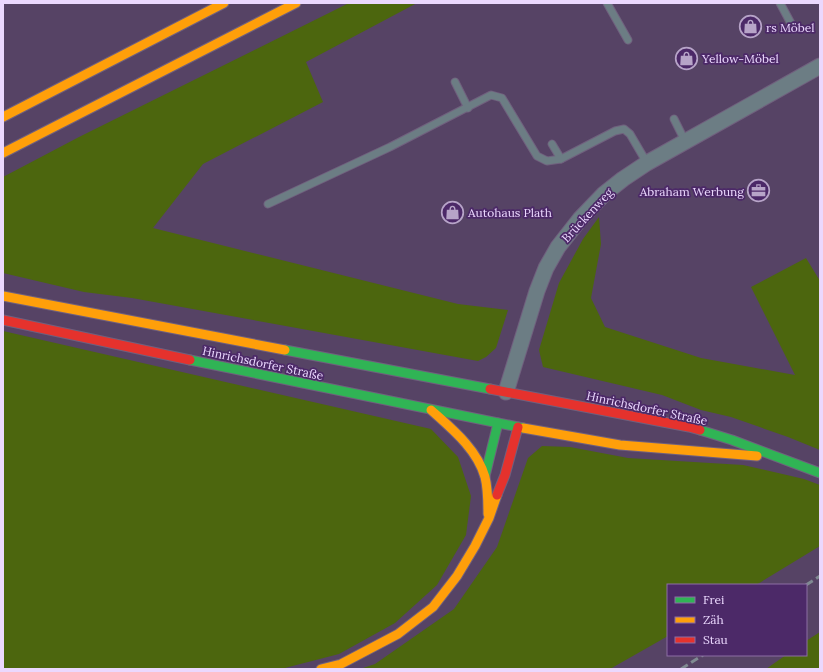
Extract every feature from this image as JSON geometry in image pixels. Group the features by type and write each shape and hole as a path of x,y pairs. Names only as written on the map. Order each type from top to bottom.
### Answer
{"main road":[{"path":"3,117 224,3"},
{"path":"3,153 296,3"},
{"name":"Hinrichsdorfer Straße","path":"3,296 506,397 689,427 732,440 820,473"},
{"name":"Hinrichsdorfer Straße","path":"3,320 133,349 431,410 499,419 517,424 620,444 671,450 780,458"},
{"path":"431,410 468,445 485,476"},
{"path":"489,518 485,476 499,419"},
{"path":"321,669 341,664 398,634 433,607 457,576 475,546 489,518 506,475 517,424"}],"street":[{"name":"Brückenweg","path":"506,397 537,291 546,268 558,247 580,219 604,194 647,163 820,66"}],"lane":[{"path":"607,3 628,40"},
{"path":"780,3 794,29"},
{"path":"455,82 468,108"},
{"path":"268,204 390,147 491,96 502,98 537,156 547,162 561,159 615,131 624,129 630,134 647,163"},
{"path":"674,119 685,141"},
{"path":"552,144 561,159"}],"green space":[{"path":"349,3 417,3 306,62 323,102 203,164 153,228 458,304 508,310 496,348 486,357 478,361 132,298 84,292 3,273 3,177 79,137"},
{"path":"599,217 601,244 591,298 605,327 701,358 795,375 751,287 806,258 820,281 820,450 731,417 701,410 662,395 543,367 539,350 559,283 583,239"},
{"path":"3,331 431,429 458,457 471,496 466,535 437,585 395,623 339,654 281,669 3,669"},
{"path":"542,446 570,447 628,458 743,465 804,479 820,485 820,546 758,584 667,584 667,637 610,669 360,669 375,664 454,609 497,547 528,458"},
{"path":"820,632 820,669 766,669 785,656 807,656 807,640"}],"railway":[{"path":"807,584 820,576"},
{"path":"681,669 701,656"}],"traffic: fast":[{"path":"285,350 490,389"},
{"path":"190,360 523,428"},
{"path":"485,476 498,423"},
{"path":"700,430 732,440 820,473"}],"traffic: slow":[{"path":"3,117 224,3"},
{"path":"3,153 296,3"},
{"path":"3,296 285,350"},
{"path":"431,410 463,440 476,457 485,477 488,496 488,514"},
{"path":"523,428 620,445 757,456"},
{"path":"321,669 341,664 398,634 433,607 457,576 475,546 489,518 497,495"}],"traffic: jam":[{"path":"3,320 190,360"},
{"path":"490,389 700,430"},
{"path":"497,495 505,475 518,427"}],"place":[{"name":"rs Möbel","path":"750,27"},
{"name":"Yellow-Möbel","path":"687,58"},
{"name":"Abraham Werbung","path":"759,191"},
{"name":"Autohaus Plath","path":"453,212"}]}
